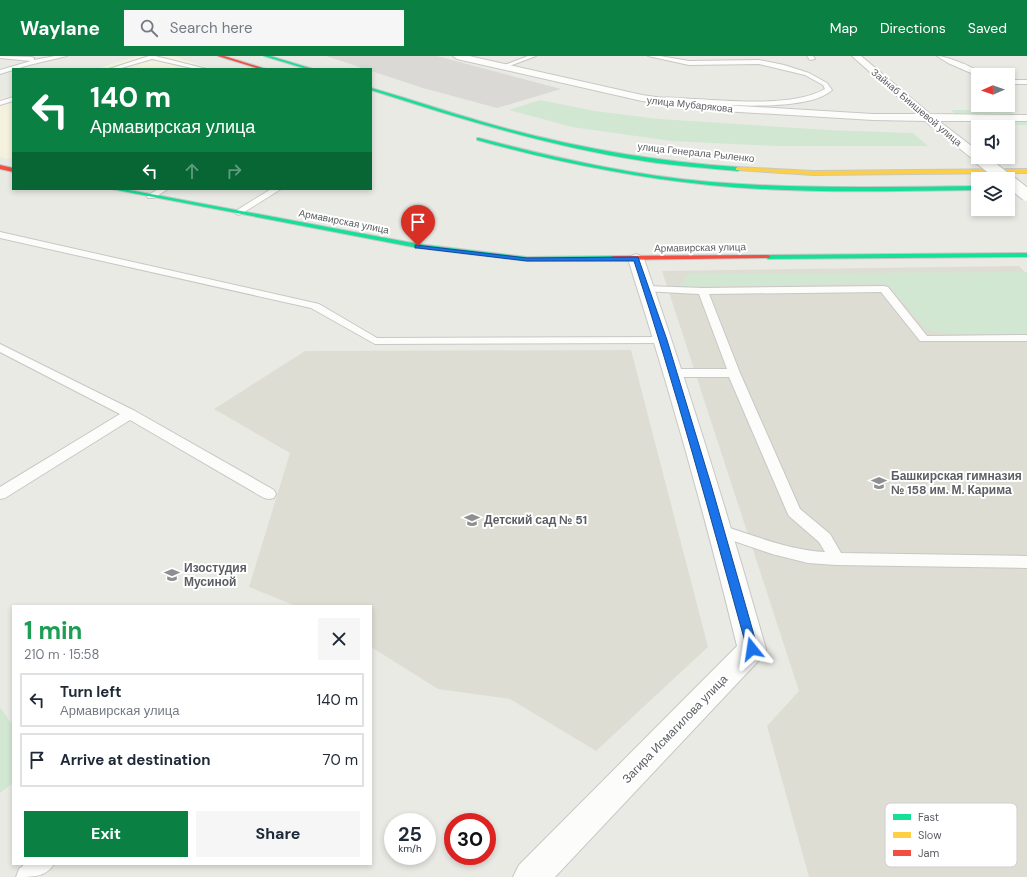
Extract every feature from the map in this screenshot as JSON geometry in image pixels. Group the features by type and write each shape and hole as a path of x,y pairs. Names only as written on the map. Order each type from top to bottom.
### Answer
{"main road":[{"path":"220,56 261,68"},
{"path":"266,56 308,68"},
{"name":"улица Генерала Рыленко","path":"372,89 453,116 536,140 647,160 728,169 813,172 1027,171"},
{"path":"471,136 508,148 580,165 663,178 739,185 830,189 971,188"},
{"path":"0,167 12,170"},
{"path":"1015,188 1027,188"},
{"name":"Армавирская улица","path":"120,190 418,246 527,260 1027,255"}],"street":[{"name":"улица Мубарякова","path":"457,56 642,98 706,107 873,117 1027,118"},
{"name":"Зайнаб Биишевой улица","path":"856,56 928,118 971,152"},
{"name":"Зайнаб Биишевой улица","path":"987,164 997,172"},
{"name":"Зайнаб Биишевой улица","path":"1015,186 1027,195"},
{"name":"Загира Исмагилова улица","path":"531,877 752,649 721,531 664,340 636,259"}],"lane":[{"path":"0,56 46,60"},
{"path":"15,68 64,56"},
{"path":"505,66 533,56"},
{"path":"642,98 736,104 804,101 825,94 829,90 825,84 807,74 784,67 759,62 689,63 651,56"},
{"path":"729,62 741,56"},
{"path":"940,56 947,60 971,68"},
{"path":"115,68 152,57 200,68"},
{"path":"0,72 12,69"},
{"path":"1015,82 1027,82"},
{"path":"0,103 12,99"},
{"path":"151,196 162,190"},
{"path":"238,212 275,190"},
{"path":"0,235 315,306 375,341 664,340"},
{"path":"647,289 703,291 884,289 924,339 1027,338"},
{"path":"703,291 734,373 794,512 825,538 836,559"},
{"path":"0,347 130,414 269,494"},
{"path":"674,373 734,373"},
{"path":"0,494 130,414"},
{"path":"721,531 772,548 808,557 836,559 1027,562"},
{"path":"27,877 42,865"}],"shaded area":[{"path":"137,56 173,56 209,68 99,68"},
{"path":"326,56 437,56 561,89 497,108 423,88 372,71 372,68 362,68"},
{"path":"12,95 12,160 0,157 0,99"},
{"name":"Башкирская гимназия № 158 им. М. Карима","path":"1019,266 1027,274 1027,877 809,877 767,726 799,691 662,271"},
{"name":"Детский сад № 51","path":"631,350 708,647 596,751 510,699 438,689 372,648 372,605 294,605 249,587 290,453 214,409 305,351"}],"green space":[{"path":"540,100 595,111 659,119 828,130 913,133 928,146 776,146 671,141 572,127 509,110"},
{"path":"951,110 971,110 971,112 1014,112 1011,113 955,113"},
{"path":"1015,122 1027,122 1027,125 1015,125"},
{"path":"1027,272 1027,335 952,334 927,330 886,283 680,287 689,274"},
{"path":"0,707 12,725 12,784 0,793"}],"traffic: fast":[{"path":"266,56 308,68"},
{"path":"372,89 461,117 552,142 644,160 691,166 738,169"},
{"path":"479,139 526,152 599,168 647,176 710,183 825,189 971,188"},
{"path":"120,190 418,246 527,259 613,258"},
{"path":"768,257 1027,255"}],"traffic: slow":[{"path":"738,169 813,173 1027,171"}],"traffic: jam":[{"path":"220,56 261,68"},
{"path":"0,167 12,170"},
{"path":"613,258 768,257"}],"place":[{"name":"Башкирская гимназия № 158 им. М. Карима","path":"879,483"},
{"name":"Детский сад № 51","path":"472,520"},
{"name":"Изостудия Мусиной","path":"172,575"}],"route":[{"path":"418,246 527,260 636,259 664,340 721,531 752,649"}]}
